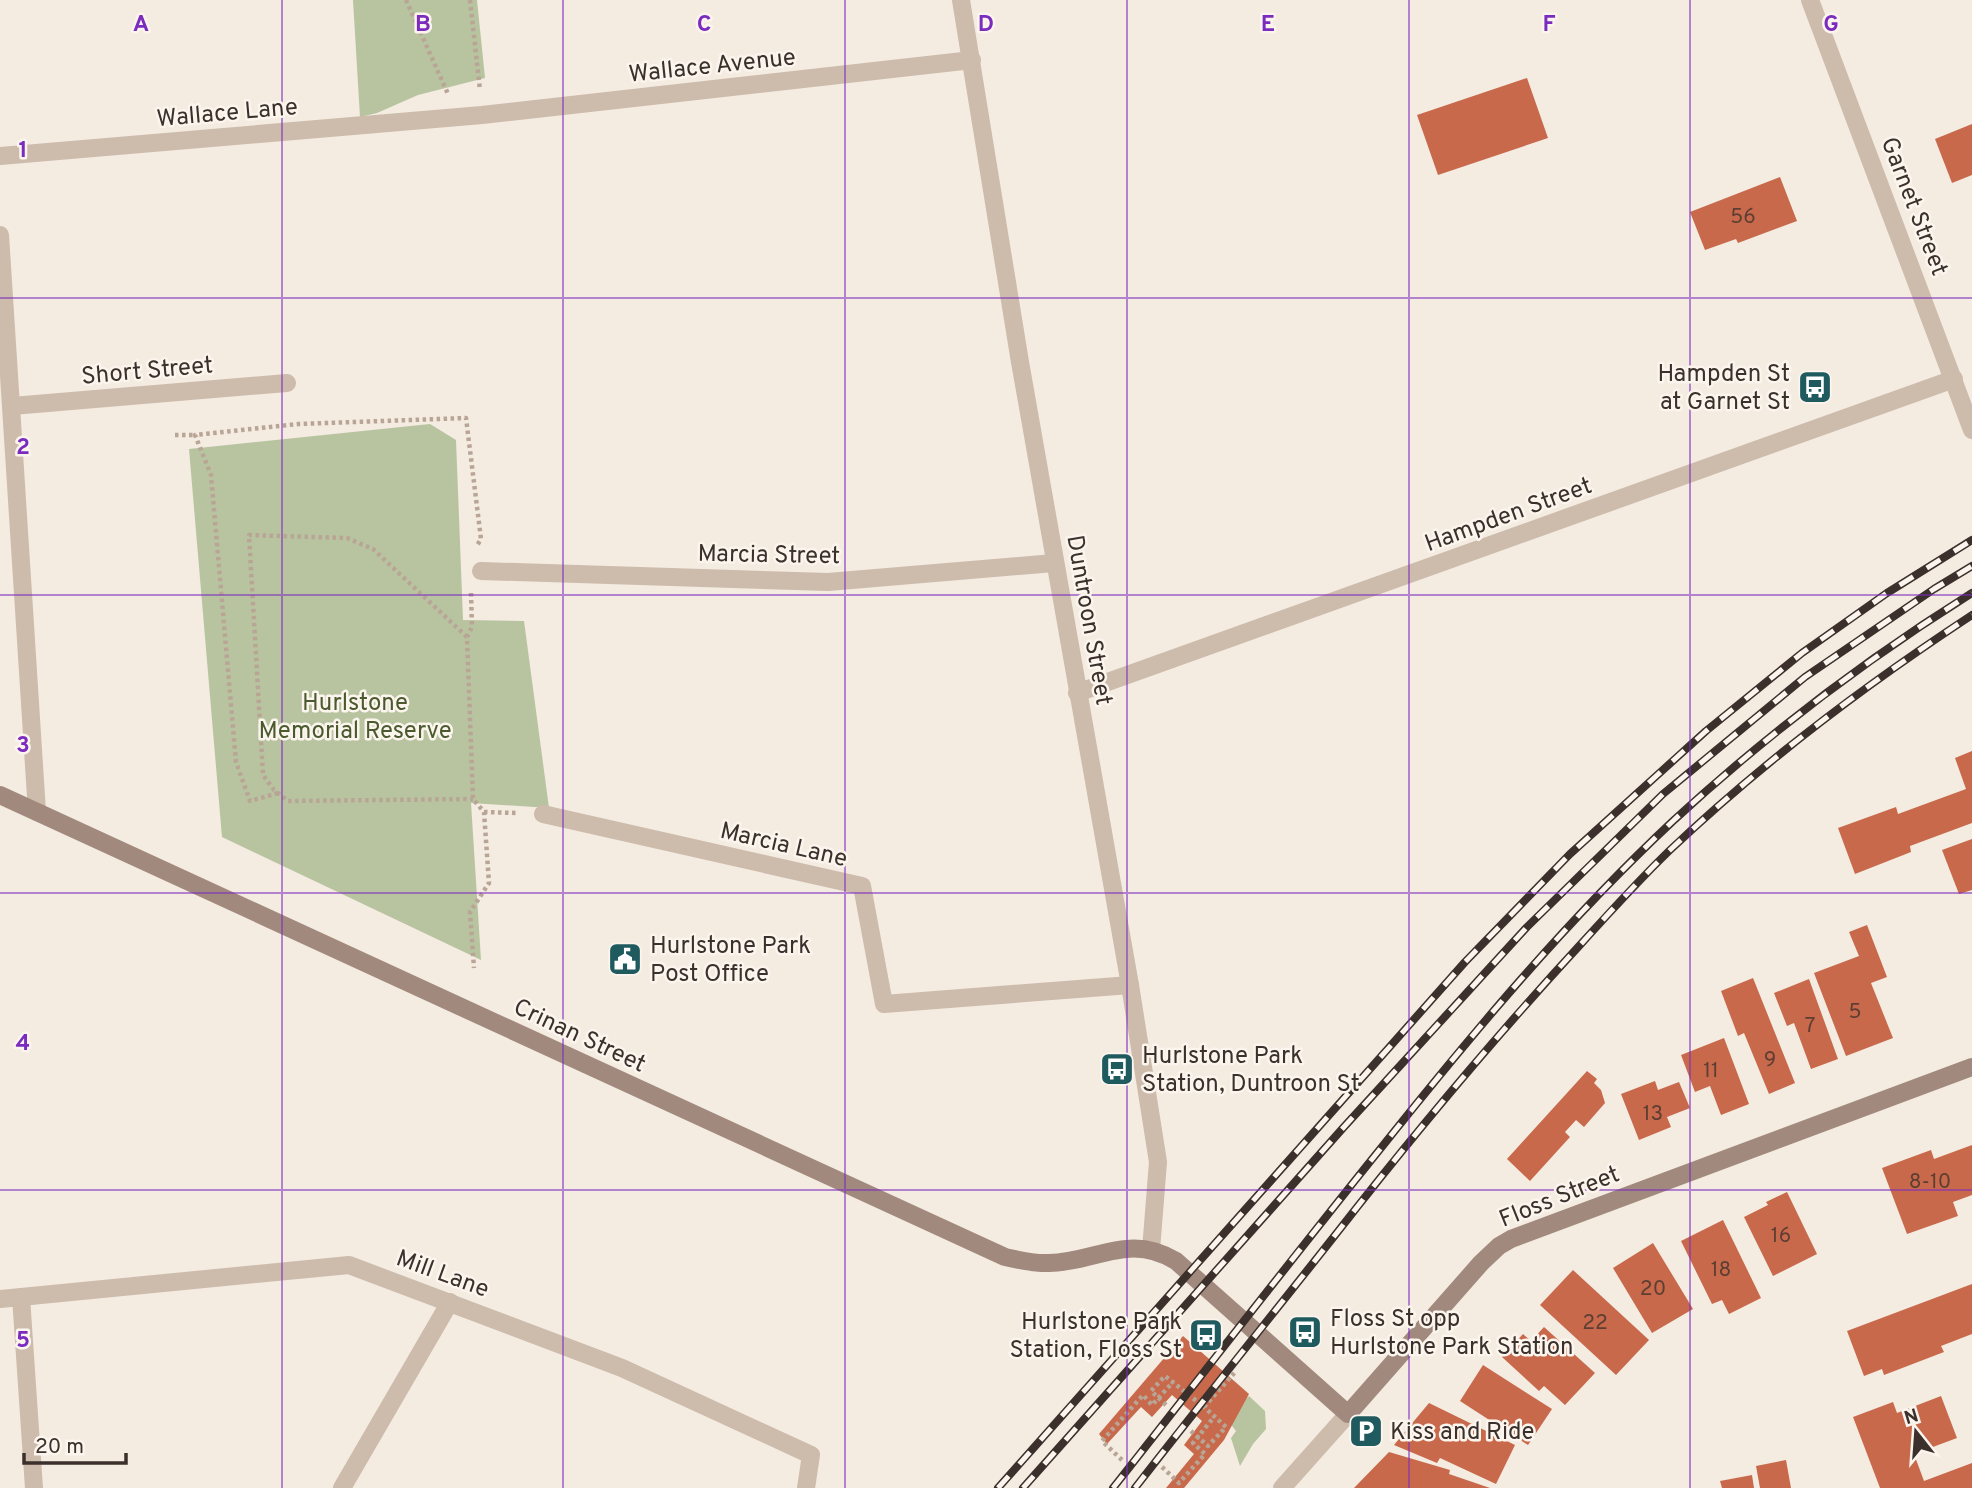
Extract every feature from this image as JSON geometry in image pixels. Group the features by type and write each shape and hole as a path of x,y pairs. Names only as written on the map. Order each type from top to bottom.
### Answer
{"street":[{"name":"Duntroon Street","path":"961,0 1158,1162 1151,1250"},
{"name":"Garnet Street","path":"1810,0 1971,423"},
{"name":"Wallace Avenue","path":"458,117 971,60"},
{"name":"Wallace Lane","path":"0,156 458,117"},
{"path":"0,235 37,812"},
{"name":"Hampden Street","path":"1077,693 1954,379"},
{"name":"Short Street","path":"12,406 287,383"},
{"name":"Marcia Street","path":"474,571 828,582 1055,563"},
{"name":"Crinan Street","path":"0,795 1005,1257 1049,1263 1124,1248 1151,1250"},
{"name":"Marcia Lane","path":"543,814 862,886 884,1004 1130,985"},
{"name":"Floss Street","path":"1348,1414 1499,1245 1523,1233 1972,1067"},
{"path":"1151,1250 1176,1261 1348,1414 1282,1488"},
{"name":"Mill Lane","path":"0,1299 348,1265 450,1301 622,1368 811,1455 806,1488"},
{"path":"21,1297 34,1488"},
{"path":"342,1488 450,1301"}],"path":[{"path":"406,0 458,117"},
{"path":"470,0 482,115"},
{"path":"175,435 298,424 466,418 481,539 474,571 472,627 467,637 473,799 484,812 489,883 470,912 474,968"},
{"path":"195,435 211,475 236,762 250,801 278,793"},
{"path":"467,637 373,549 347,538 249,535 263,775 278,793 288,801 473,799"},
{"path":"484,812 543,814"},
{"path":"1204,1407 1236,1371"},
{"path":"1166,1405 1151,1391 1166,1376 1226,1427 1208,1446 1191,1432"},
{"path":"1122,1460 1102,1441 1143,1395 1152,1405 1173,1382"},
{"path":"1162,1467 1179,1483 1205,1454 1193,1443 1214,1417"}],"green space":[{"path":"353,0 477,0 485,78 418,95 377,113 360,117"},
{"name":"Hurlstone Memorial Reserve","path":"430,424 456,440 463,620 524,621 549,808 471,803 481,960 222,837 189,449"},
{"path":"1249,1396 1265,1411 1266,1429 1240,1466 1231,1438 1236,1431 1226,1418"}],"building":[{"path":"1527,78 1548,138 1438,175 1417,115"},
{"path":"1972,124 1972,175 1952,183 1935,139"},
{"path":"1780,177 1797,221 1738,243 1736,239 1705,250 1690,212"},
{"path":"1972,751 1972,823 1910,846 1911,852 1855,874 1838,828 1896,807 1898,814 1966,789 1955,758"},
{"path":"1972,839 1972,890 1959,894 1942,850"},
{"path":"1867,925 1887,977 1871,983 1893,1038 1846,1056 1814,973 1859,956 1849,932"},
{"path":"1753,978 1795,1083 1769,1094 1744,1033 1738,1036 1721,991"},
{"path":"1809,979 1838,1059 1811,1069 1794,1023 1787,1026 1774,993"},
{"path":"1724,1038 1749,1104 1721,1115 1710,1086 1695,1092 1681,1055"},
{"path":"1587,1071 1597,1079 1594,1083 1601,1090 1605,1103 1584,1127 1576,1120 1565,1132 1570,1137 1530,1181 1507,1159"},
{"path":"1655,1081 1658,1090 1679,1082 1690,1108 1667,1117 1671,1127 1639,1140 1621,1094"},
{"path":"1972,1145 1972,1195 1953,1202 1958,1216 1907,1234 1882,1168 1931,1150 1934,1159"},
{"path":"1787,1192 1817,1254 1773,1276 1744,1217"},
{"path":"1723,1220 1761,1298 1729,1314 1722,1300 1712,1304 1681,1241"},
{"path":"1653,1243 1693,1309 1652,1333 1613,1268"},
{"path":"1573,1270 1649,1340 1616,1375 1540,1305"},
{"path":"1972,1284 1972,1334 1941,1346 1944,1352 1884,1375 1882,1369 1864,1376 1847,1331"},
{"path":"1544,1327 1595,1373 1565,1405 1544,1386 1539,1391 1502,1357 1523,1334 1531,1341"},
{"path":"1183,1336 1249,1394 1224,1440 1184,1488 1166,1488 1194,1454 1184,1445 1202,1421 1172,1395 1152,1417 1141,1407 1107,1444 1099,1434"},
{"path":"1483,1365 1552,1409 1528,1445 1460,1401"},
{"path":"1941,1396 1957,1438 1914,1454 1924,1481 1972,1463 1972,1488 1880,1488 1853,1417 1893,1402 1897,1413"},
{"path":"1429,1403 1515,1445 1496,1484 1440,1458 1437,1463 1394,1445"},
{"path":"1389,1452 1450,1470 1449,1474 1490,1488 1354,1488"},
{"path":"1786,1460 1791,1488 1760,1488 1756,1466"},
{"path":"1752,1475 1754,1488 1722,1488 1720,1481"}],"railway":[{"path":"998,1488 1465,962 1570,854 1706,731 1802,653 1887,593 1972,540"},
{"path":"1023,1488 1343,1128 1527,927 1663,794 1805,677 1972,566"},
{"path":"1113,1488 1450,1063 1521,979 1595,898 1673,821 1743,759 1855,672 1972,593"},
{"path":"1135,1488 1425,1123 1517,1015 1635,885 1704,818 1815,726 1972,615"}],"place":[{"name":"Hampden St at Garnet St","path":"1815,387"},
{"name":"Hurlstone Park Post Office","path":"625,959"},
{"name":"Hurlstone Park Station, Duntroon St","path":"1117,1069"},
{"name":"Floss St opp Hurlstone Park Station","path":"1305,1332"},
{"name":"Hurlstone Park Station, Floss St","path":"1206,1335"},
{"name":"Kiss and Ride","path":"1366,1431"}]}
